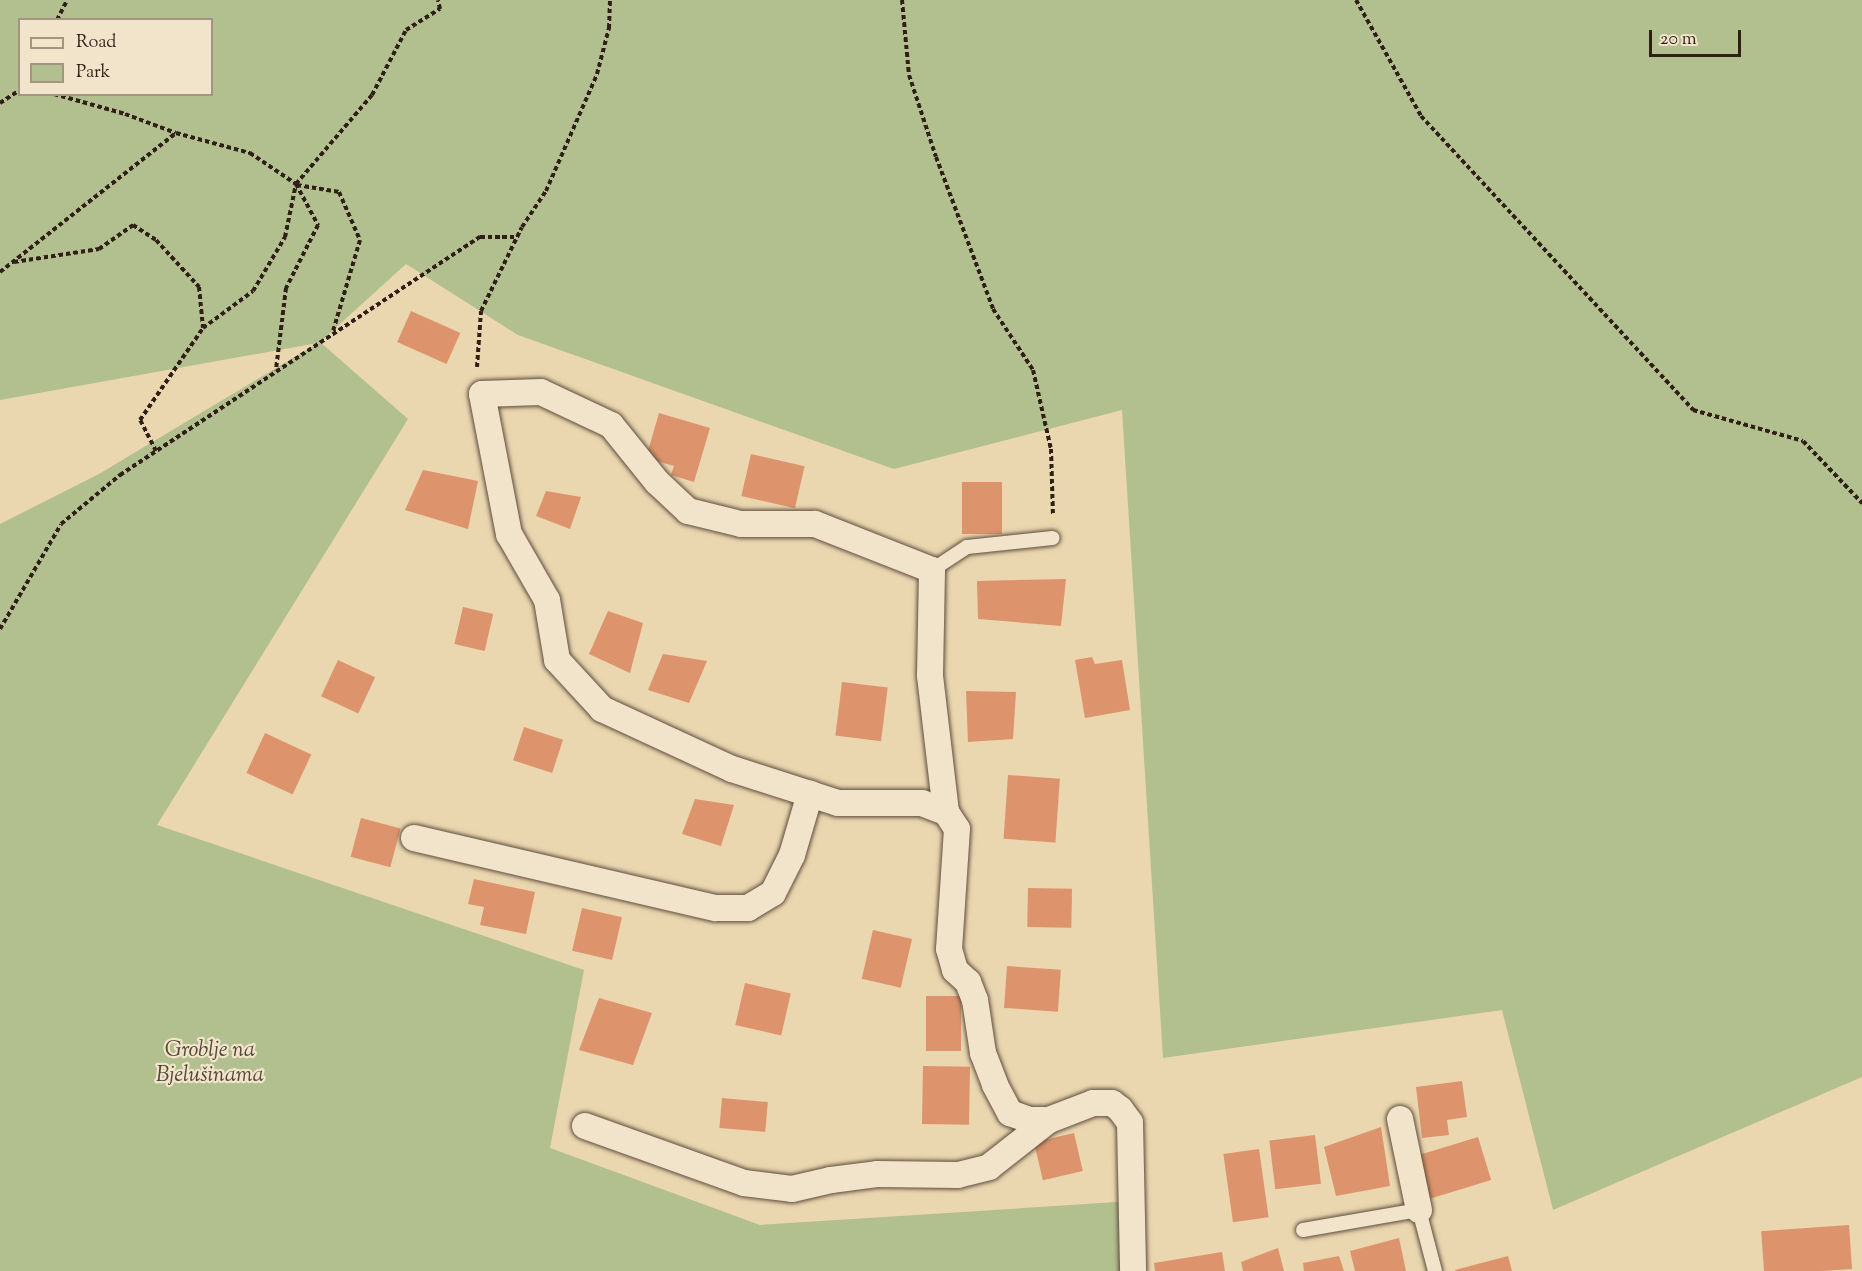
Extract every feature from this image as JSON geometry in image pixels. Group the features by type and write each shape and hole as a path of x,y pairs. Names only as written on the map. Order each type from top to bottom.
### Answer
{"street":[{"path":"946,812 922,803 838,803 732,769 602,709 556,660 547,600 509,534 482,394 541,392 611,425 657,482 688,511 741,524 815,524 932,570 930,675 946,812 957,829 949,949 955,970 968,982 975,1000 983,1053 1010,1113 1029,1120 1049,1120"},
{"path":"414,838 716,908 748,908 773,893 792,855 810,794"},
{"path":"585,1126 744,1183 792,1189 854,1177 958,1175 989,1167 1049,1120 1093,1103 1112,1103 1130,1123 1133,1271"},
{"path":"1400,1119 1419,1210"}],"lane":[{"path":"932,570 967,547 1053,538"},
{"path":"1303,1230 1419,1210 1435,1271"}],"path":[{"path":"58,18 67,0"},
{"path":"156,451 140,420 203,328 253,291 285,237 296,184 372,95 406,30 440,9 438,0"},
{"path":"482,394 477,365 481,311 517,237 546,191 597,74 609,28 610,0"},
{"path":"902,0 909,75 936,157 993,309 1033,370 1052,449 1053,538"},
{"path":"1356,0 1421,116 1693,410 1803,441 1862,502"},
{"path":"0,102 18,91"},
{"path":"61,96 125,114 176,133 250,153 296,184 339,192 360,240 333,331"},
{"path":"0,272 176,133"},
{"path":"276,371 286,288 318,225 296,184"},
{"path":"13,263 99,249 133,225 156,240 199,287 203,328"},
{"path":"0,629 61,524 156,451 480,237 517,237"}],"green space":[{"name":"Groblje na Bjelušinama","path":"0,0 1862,0 1862,1077 1553,1210 1502,1010 1163,1058 1122,410 894,469 518,335 406,264 320,342 408,419 157,825 584,970 550,1148 760,1225 1133,1201 1135,1271 0,1271 0,524 99,474 318,343 0,400"}],"building":[{"path":"411,311 460,333 447,364 397,342"},
{"path":"659,413 710,428 694,482 671,475 674,466 646,458"},
{"path":"751,454 805,466 795,508 741,496"},
{"path":"423,470 478,481 468,529 405,510"},
{"path":"962,482 1002,482 1002,534 962,534"},
{"path":"546,491 581,497 570,529 536,516"},
{"path":"1066,579 1061,626 978,619 977,581"},
{"path":"463,607 493,614 485,651 454,644"},
{"path":"608,611 643,623 630,673 589,654"},
{"path":"663,654 707,661 689,703 648,690"},
{"path":"1092,657 1095,664 1122,660 1130,710 1085,718 1075,660"},
{"path":"338,660 375,677 358,714 321,696"},
{"path":"842,682 888,688 881,741 835,736"},
{"path":"966,691 1016,692 1013,739 968,742"},
{"path":"524,727 563,740 552,773 513,760"},
{"path":"265,733 311,755 293,794 246,773"},
{"path":"1008,775 1060,779 1055,842 1004,839"},
{"path":"695,799 734,805 721,846 682,834"},
{"path":"361,818 401,829 390,867 351,857"},
{"path":"474,879 535,892 526,934 480,925 484,907 468,904"},
{"path":"1028,888 1072,889 1071,928 1027,927"},
{"path":"582,908 622,917 612,960 572,951"},
{"path":"873,930 912,939 901,988 862,979"},
{"path":"1007,966 1061,970 1058,1012 1004,1008"},
{"path":"745,983 791,994 781,1035 735,1025"},
{"path":"926,996 961,996 961,1051 926,1051"},
{"path":"599,998 652,1013 633,1065 579,1050"},
{"path":"923,1066 970,1067 969,1125 922,1124"},
{"path":"1462,1081 1467,1117 1447,1120 1449,1135 1422,1138 1416,1087"},
{"path":"722,1098 768,1102 765,1132 719,1128"},
{"path":"1381,1127 1390,1186 1336,1196 1324,1147"},
{"path":"1074,1133 1083,1171 1043,1180 1034,1142"},
{"path":"1315,1135 1321,1184 1275,1189 1269,1141"},
{"path":"1478,1137 1491,1180 1424,1200 1411,1157"},
{"path":"1259,1149 1269,1217 1233,1222 1223,1154"},
{"path":"1849,1225 1852,1269 1764,1271 1761,1231"},
{"path":"1399,1238 1406,1271 1355,1271 1350,1251"},
{"path":"1278,1248 1284,1271 1243,1271 1241,1262"},
{"path":"1222,1252 1225,1271 1155,1271 1154,1263"},
{"path":"1339,1256 1344,1271 1304,1271 1303,1263"},
{"path":"1508,1256 1512,1271 1455,1271 1455,1270"}]}
